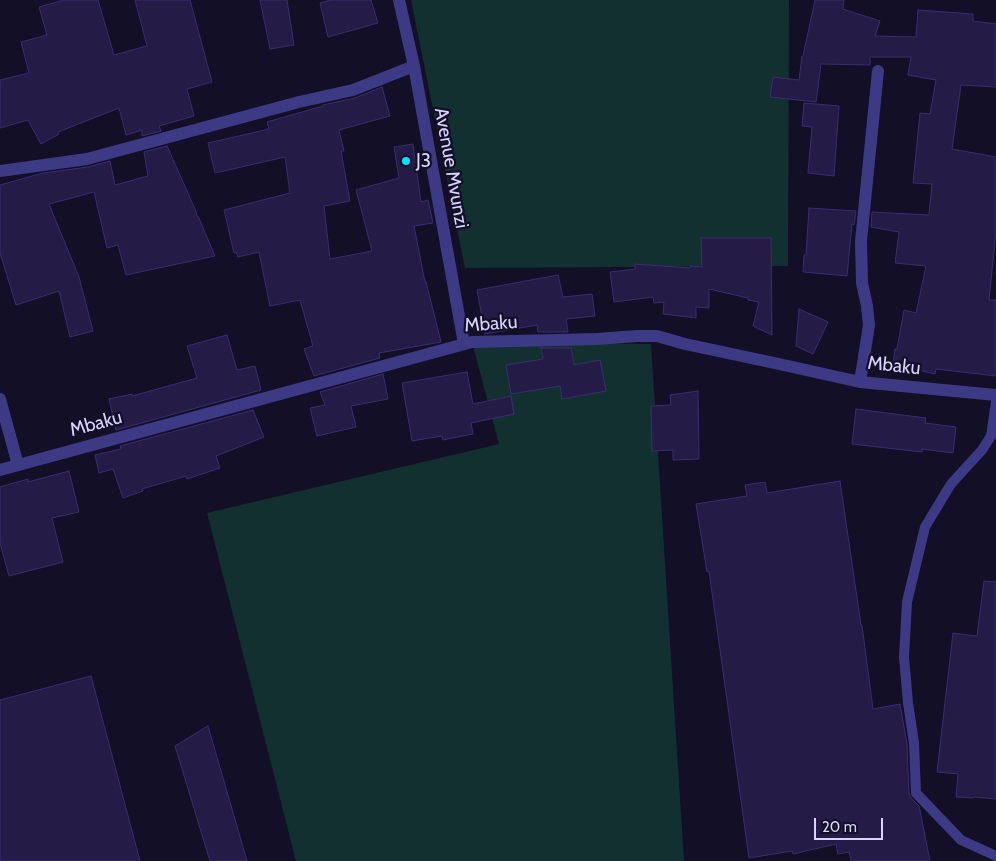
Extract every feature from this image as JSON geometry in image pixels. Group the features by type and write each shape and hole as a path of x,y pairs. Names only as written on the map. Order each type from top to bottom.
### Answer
{"street":[{"name":"Avenue Mvunzi","path":"399,0 414,66 464,344"},
{"path":"0,171 87,159 353,90 414,66"},
{"path":"860,382 869,324 862,283 861,241 878,71"},
{"name":"Mbaku","path":"0,470 472,342 657,336 685,344 860,382 996,395"},
{"path":"0,399 18,465"}],"lane":[{"path":"996,402 991,436 982,450 951,484 925,526 907,602 904,656 914,743 916,793 962,840 996,856"}],"green space":[{"path":"411,0 789,0 788,266 465,268"},
{"path":"472,342 651,344 684,861 296,861 207,513 499,444"}],"building":[{"path":"64,0 98,0 114,55 147,46 135,0 190,0 212,82 187,89 194,116 159,126 161,131 142,136 142,130 126,135 119,108 58,132 59,134 41,144 28,120 0,128 0,80 29,73 21,42 47,35 39,7"},
{"path":"260,0 287,0 294,45 270,49"},
{"path":"331,0 371,0 378,23 328,37 320,3"},
{"path":"815,0 844,0 843,9 880,21 875,36 916,37 918,10 973,14 973,21 996,24 996,87 961,85 952,149 996,157 996,231 989,300 996,300 996,376 936,369 935,374 918,370 918,373 892,369 904,310 916,313 926,266 895,263 899,232 871,227 872,212 929,215 932,184 913,183 920,113 930,114 936,80 908,75 911,57 870,57 870,65 821,64 816,102 770,97 773,77 799,80 802,56"},
{"path":"382,87 390,116 339,130 344,151 341,151 350,201 324,206 330,259 372,251 356,190 399,178 394,147 413,144 421,202 428,200 433,223 414,226 425,282 441,342 379,353 380,358 314,376 304,349 313,346 300,300 270,306 259,252 238,257 236,252 234,253 224,210 290,193 285,157 215,173 208,143 269,129 267,122 323,105 355,98"},
{"path":"804,103 839,106 834,176 808,173 812,127 802,126"},
{"path":"167,146 215,256 126,275 118,245 107,248 94,192 49,204 79,277 93,331 70,337 59,291 16,305 0,253 0,185 43,173 88,167 110,161 115,185 148,176 144,152"},
{"path":"809,208 856,211 854,225 852,224 847,276 803,272"},
{"path":"701,238 771,238 772,335 753,326 759,302 709,289 709,308 696,307 696,318 663,314 664,302 654,303 653,297 614,302 610,272 635,269 635,264 690,268 690,266 702,267"},
{"path":"558,275 563,297 592,294 595,316 566,319 568,332 538,332 537,325 485,334 477,290"},
{"path":"799,309 828,322 813,354 796,346"},
{"path":"227,335 237,370 255,366 261,390 116,430 109,399 132,394 132,396 197,378 187,346"},
{"path":"541,348 571,348 574,365 600,360 606,391 562,399 560,386 511,394 506,365 543,359"},
{"path":"467,372 473,404 511,396 514,414 471,423 473,434 443,440 442,436 412,441 402,383"},
{"path":"383,374 388,399 351,406 356,427 317,436 310,408 325,405 320,392"},
{"path":"698,391 699,459 673,460 673,450 652,451 651,406 671,405 670,395"},
{"path":"856,409 926,418 925,423 956,427 953,453 922,449 922,452 852,444"},
{"path":"253,410 264,437 216,456 220,468 187,479 186,476 142,489 143,491 123,498 113,469 99,473 95,455 121,449 120,446"},
{"path":"69,471 79,512 52,518 63,562 9,576 0,543 0,487"},
{"path":"840,481 873,709 900,704 907,744 909,793 919,806 930,861 851,861 849,852 838,854 836,844 793,854 792,851 749,858 709,571 707,572 696,504 747,496 745,485 765,482 767,493"},
{"path":"984,581 996,582 996,799 956,797 958,774 937,772 953,633 977,636"},
{"path":"91,676 140,861 0,861 0,700"},
{"path":"208,726 247,861 210,861 175,746"}],"place":[{"name":"J3","path":"406,161"}]}
